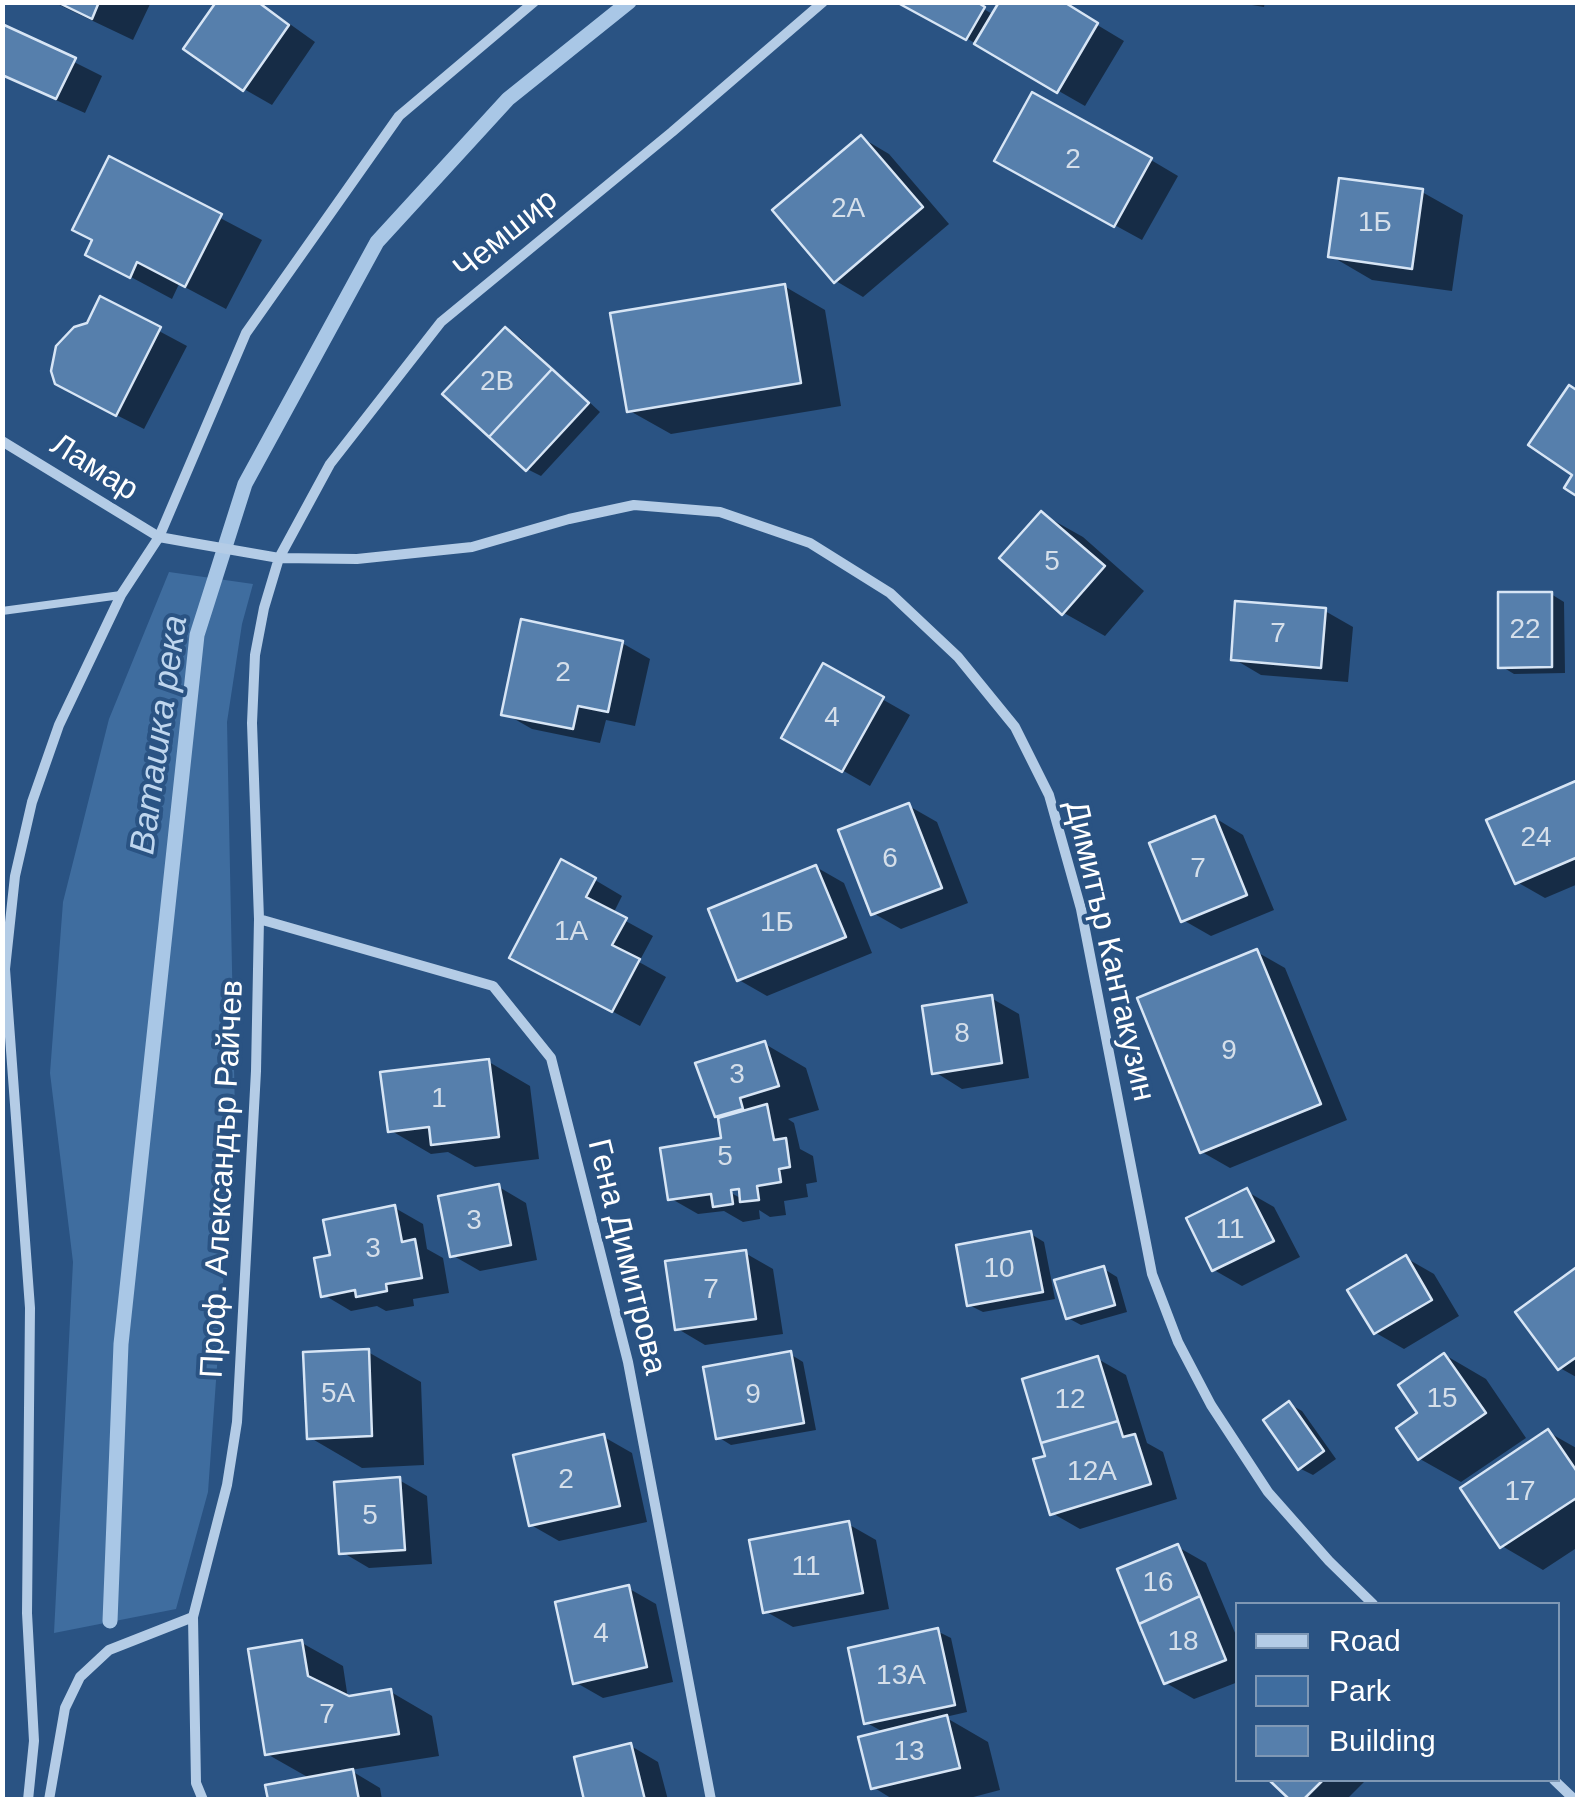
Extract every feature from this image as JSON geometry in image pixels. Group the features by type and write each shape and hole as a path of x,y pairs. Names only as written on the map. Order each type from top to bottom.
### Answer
{"street":[{"path":"28,1800 34,1742 27,1613 30,1308 4,968 14,876 32,802 59,725 121,595 158,538 246,333 398,116 534,2"},
{"name":"Чемшир","path":"279,558 330,464 440,322 823,2"},
{"name":"Ламар","path":"2,442 158,538"},
{"name":"Димитър Кантакузин","path":"158,538 279,558 357,559 472,547 569,518 634,506 720,512 810,543 890,593 958,657 1015,727 1049,796 1081,909 1152,1274 1178,1342 1211,1405 1268,1492 1329,1562 1371,1602"},
{"name":"Проф. Александър Райчев","path":"202,1800 196,1782 194,1617 227,1486 237,1422 256,1071 259,919 252,723 255,656 279,558"},
{"name":"Гена Димитрова","path":"259,919 493,986 551,1058 628,1362 711,1800"},
{"path":"49,1800 65,1708 80,1677 108,1650 194,1617"},
{"path":"1556,1782 1575,1800"}],"lane":[{"path":"2,611 121,595"}],"green space":[{"path":"169,572 253,584 242,624 227,722 235,1116 208,1492 176,1609 54,1633 73,1262 50,1073 63,902 109,719"}],"building":[{"path":"57,2 99,2 92,19"},
{"path":"216,2 258,2 289,25 243,91 183,49"},
{"path":"977,2 985,7 966,40 898,3"},
{"path":"999,2 1064,2 1098,23 1057,93 974,44"},
{"path":"2,24 76,58 56,99 2,75"},
{"path":"1032,92 1152,158 1114,227 994,161"},
{"path":"861,135 923,207 834,283 772,210"},
{"path":"109,156 222,214 185,287 137,262 130,278 85,255 92,240 72,230"},
{"path":"1339,178 1423,189 1412,269 1328,257"},
{"path":"785,284 801,383 627,412 610,313"},
{"path":"100,296 161,327 116,416 55,384 51,371 56,346 74,327 87,323"},
{"path":"505,327 552,369 489,437 442,394"},
{"path":"552,369 589,403 526,471 489,437"},
{"path":"1569,385 1578,391 1578,497 1564,488 1572,475 1528,445"},
{"path":"1041,511 1105,566 1062,615 999,558"},
{"path":"1498,592 1552,592 1552,667 1498,668"},
{"path":"1235,601 1326,608 1321,668 1231,660"},
{"path":"521,619 623,641 608,712 578,706 573,729 501,715"},
{"path":"823,663 884,697 842,772 781,738"},
{"path":"1578,780 1578,857 1515,884 1486,820"},
{"path":"909,803 942,888 871,915 838,830"},
{"path":"1215,816 1247,895 1181,922 1149,843"},
{"path":"561,859 596,878 586,897 627,918 612,945 640,959 612,1012 509,958"},
{"path":"816,865 846,937 737,981 708,909"},
{"path":"1257,949 1321,1104 1200,1153 1137,998"},
{"path":"992,995 1002,1063 932,1074 922,1006"},
{"path":"765,1041 779,1086 740,1098 743,1109 715,1117 695,1063"},
{"path":"489,1059 499,1137 431,1145 429,1127 388,1132 380,1072"},
{"path":"767,1104 774,1140 786,1138 790,1167 779,1169 781,1182 757,1186 759,1200 740,1202 739,1189 731,1190 733,1204 713,1207 711,1194 668,1200 660,1148 721,1138 718,1118"},
{"path":"499,1184 511,1245 450,1257 438,1196"},
{"path":"1247,1188 1274,1241 1212,1271 1186,1218"},
{"path":"395,1205 402,1242 415,1239 422,1278 386,1284 387,1291 356,1297 355,1290 321,1297 314,1258 330,1255 323,1220"},
{"path":"1031,1231 1043,1292 967,1306 956,1245"},
{"path":"746,1250 756,1319 675,1330 665,1261"},
{"path":"1406,1255 1432,1300 1374,1334 1347,1290"},
{"path":"1104,1266 1115,1305 1066,1319 1054,1280"},
{"path":"1578,1266 1578,1356 1558,1370 1515,1312"},
{"path":"369,1349 372,1436 307,1439 303,1352"},
{"path":"791,1351 804,1423 716,1439 703,1367"},
{"path":"1444,1353 1486,1413 1418,1460 1396,1428 1417,1413 1398,1385"},
{"path":"1098,1356 1118,1421 1041,1443 1022,1379"},
{"path":"1289,1401 1324,1451 1298,1470 1263,1420"},
{"path":"1118,1421 1123,1437 1135,1434 1151,1484 1050,1515 1033,1459 1045,1456 1041,1443"},
{"path":"1548,1429 1578,1473 1578,1497 1500,1548 1460,1488"},
{"path":"604,1434 620,1506 529,1526 513,1455"},
{"path":"400,1477 405,1550 339,1554 334,1482"},
{"path":"849,1521 863,1593 763,1613 749,1540"},
{"path":"1178,1544 1200,1596 1139,1624 1117,1569"},
{"path":"629,1585 647,1667 573,1684 555,1602"},
{"path":"1200,1596 1226,1660 1164,1684 1139,1624"},
{"path":"938,1628 955,1705 864,1724 848,1648"},
{"path":"302,1640 308,1676 349,1696 391,1689 399,1734 265,1755 248,1649"},
{"path":"947,1715 960,1768 871,1789 858,1737"},
{"path":"631,1743 645,1800 584,1800 574,1757"},
{"path":"353,1769 359,1800 268,1800 265,1785"},
{"path":"1271,1782 1321,1782 1303,1800 1290,1800"}],"waterway":[{"name":"Ваташка река","path":"110,1621 121,1344 197,635 245,484 377,242 508,99 629,2"}]}
